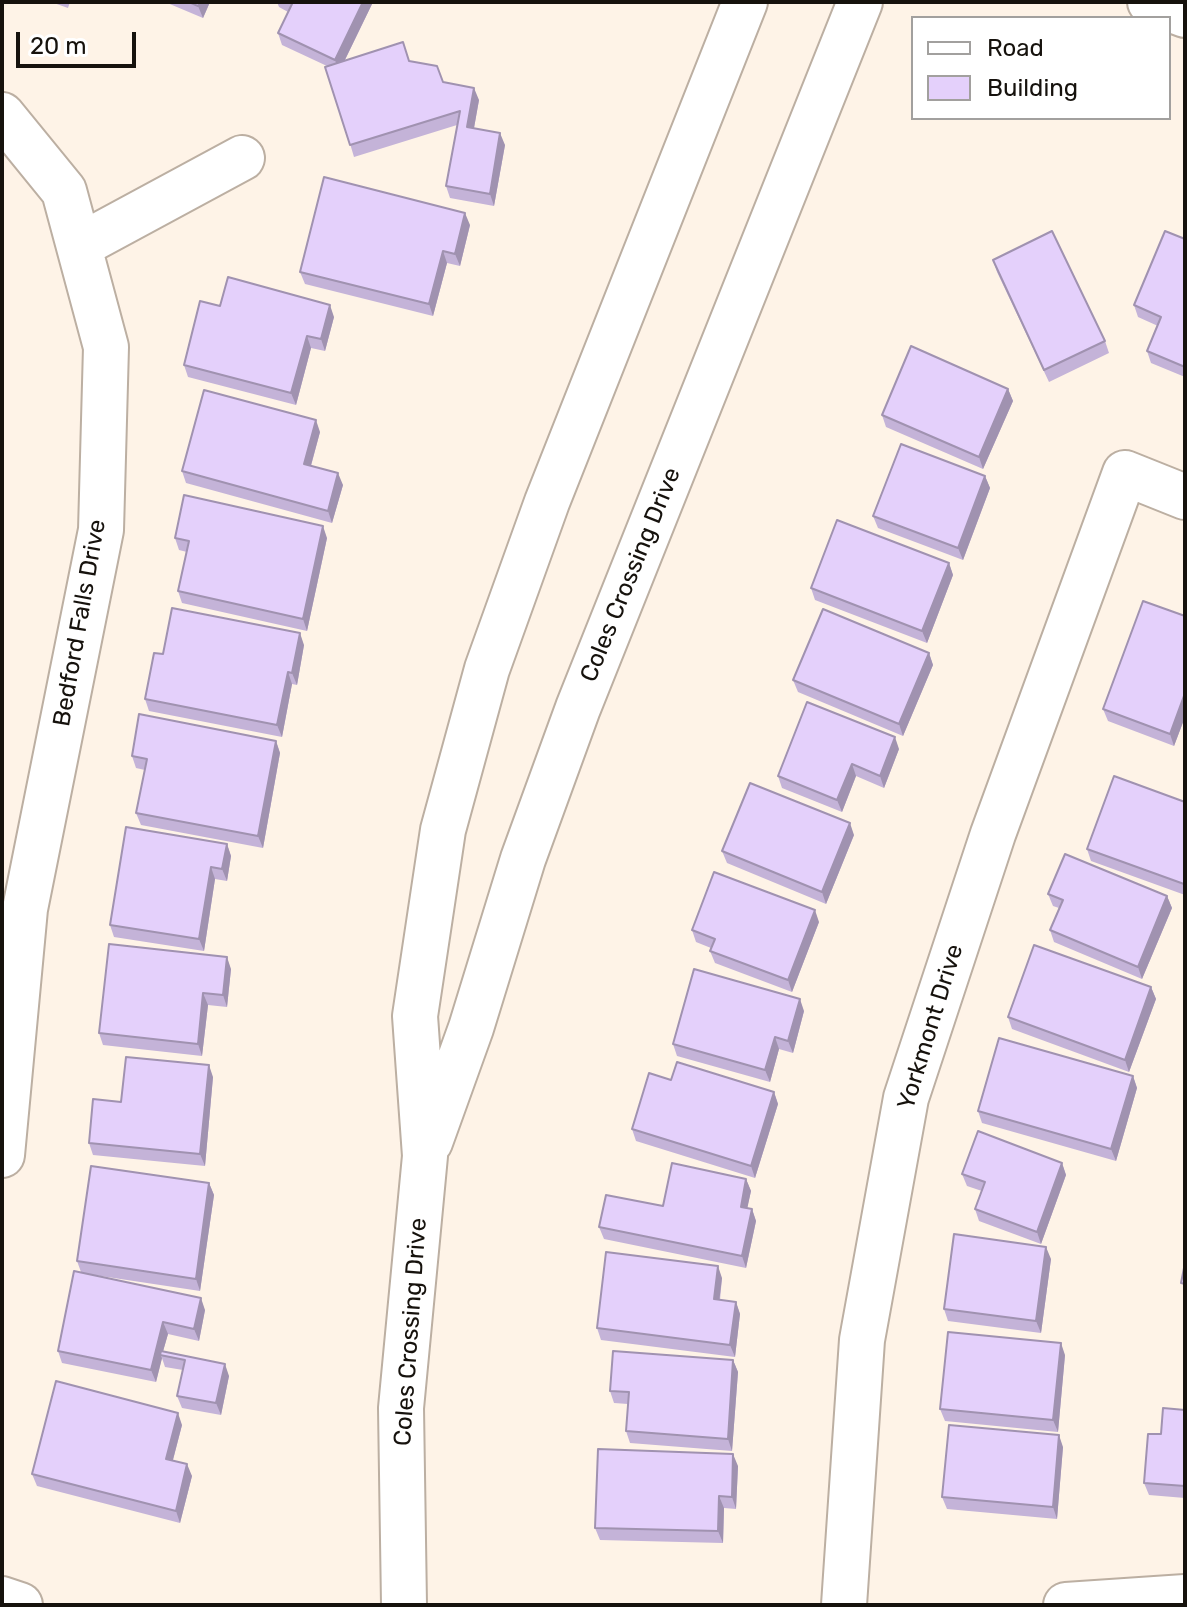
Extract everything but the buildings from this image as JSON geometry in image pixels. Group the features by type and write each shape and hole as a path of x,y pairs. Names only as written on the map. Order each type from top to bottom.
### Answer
{"street":[{"name":"Coles Crossing Drive","path":"404,1605 401,1408 425,1156 415,1016 443,830 487,669 547,502 745,2"},
{"name":"Coles Crossing Drive","path":"425,1156 471,1028 523,859 578,708 860,2"},
{"path":"1150,2 1185,15"},
{"name":"Bedford Falls Drive","path":"2,115 64,191 106,347 101,530 25,909 2,1155"},
{"path":"79,246 242,158"},
{"name":"Yorkmont Drive","path":"844,1605 862,1340 906,1098 993,834 1125,473 1185,497"},
{"path":"1066,1605 1185,1597"},
{"path":"2,1599 20,1605"}]}
